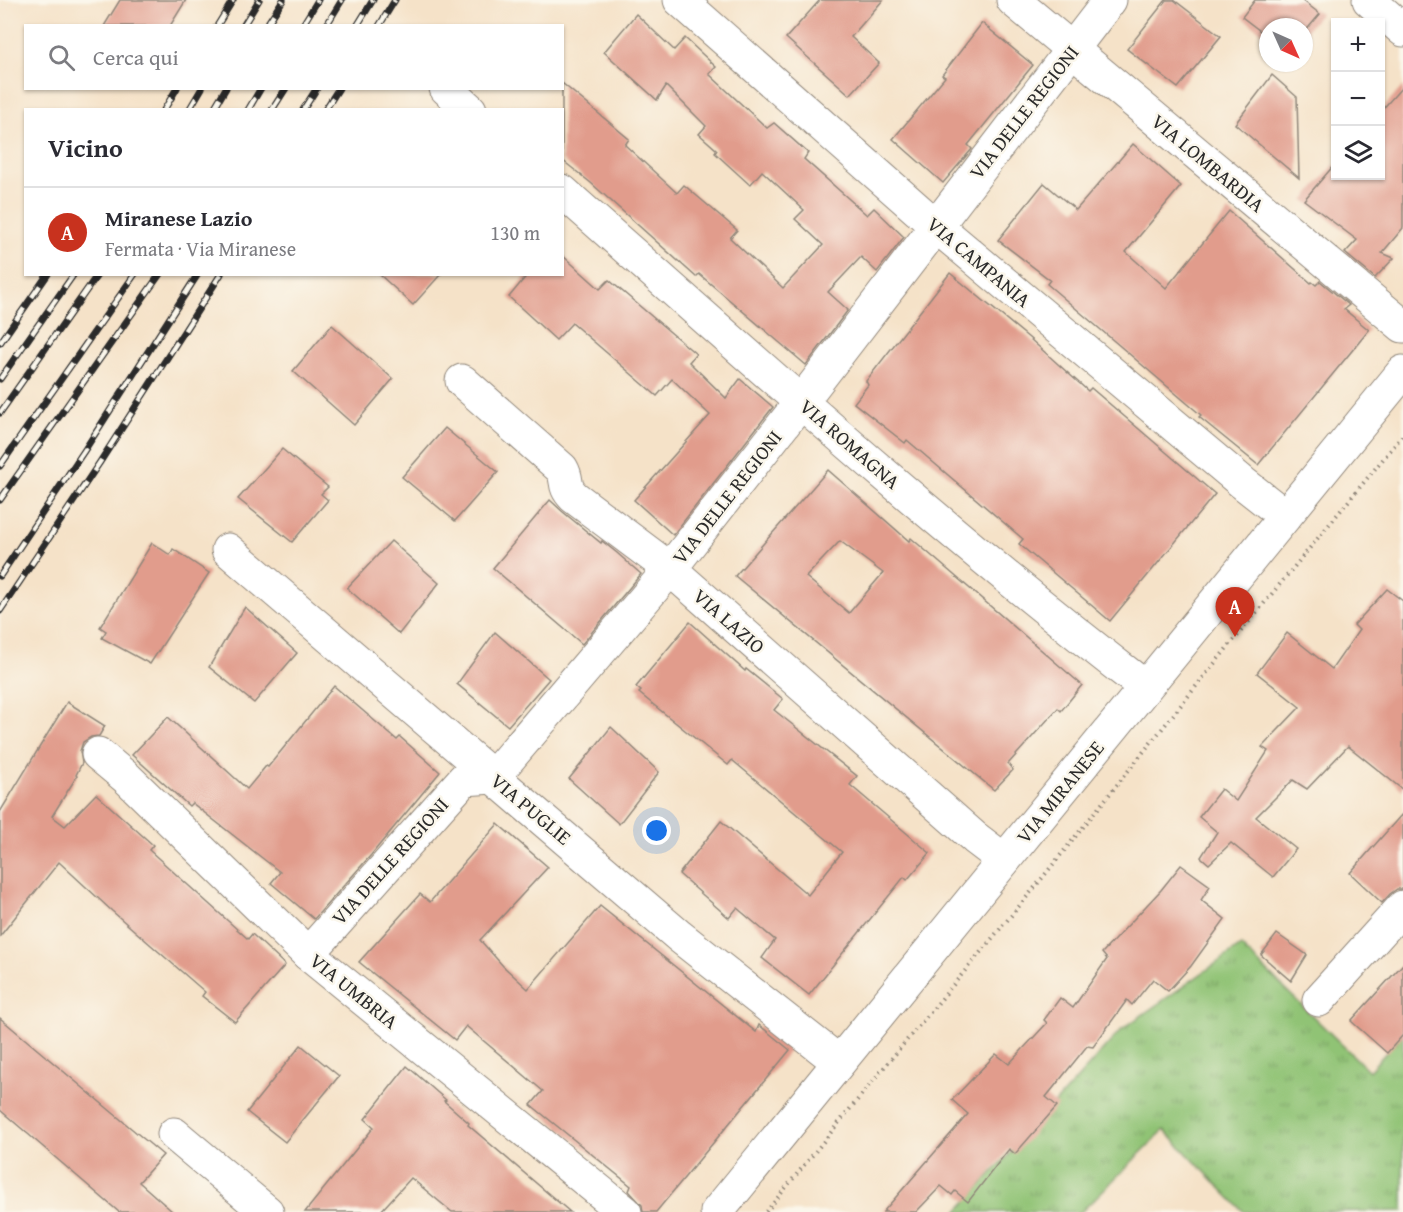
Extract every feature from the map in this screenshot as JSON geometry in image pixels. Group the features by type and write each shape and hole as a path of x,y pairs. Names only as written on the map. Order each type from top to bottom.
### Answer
{"street":[{"name":"VIA CAMPANIA","path":"680,0 936,226 1285,516"},
{"name":"VIA LOMBARDIA","path":"1013,0 1403,326"},
{"name":"VIA DELLE REGIONI","path":"308,954 464,779 493,777 670,569 1110,0"},
{"path":"1369,0 1403,30"},
{"path":"448,90 468,108"},
{"name":"VIA ROMAGNA","path":"564,193 801,402 960,538 1145,687"},
{"name":"VIA MIRANESE","path":"717,1212 1403,372"},
{"name":"VIA LAZIO","path":"462,381 562,469 566,487 574,497 670,569 975,838 1004,860"},
{"name":"VIA PUGLIE","path":"228,550 679,936 840,1062"},
{"name":"VIA UMBRIA","path":"98,754 128,779 308,954 625,1212"},
{"path":"1319,1000 1403,907"},
{"path":"174,1134 267,1212"}],"path":[{"path":"766,1212 1039,883 1214,664 1403,435"}],"green space":[{"path":"1241,946 1369,1071 1403,1034 1403,1211 1244,1212 1164,1130 1081,1212 957,1212 1122,1029"}],"building":[{"path":"120,0 186,0 171,24 105,24"},
{"path":"820,0 883,0 851,37 879,63 850,95 786,38"},
{"path":"1166,0 1174,0 1221,36 1178,88 1127,49"},
{"path":"1255,0 1302,0 1320,14 1313,22 1313,18 1259,18 1259,30 1242,17"},
{"path":"636,14 674,50 685,38 716,67 709,74 767,128 774,123 808,153 804,159 867,215 874,208 904,237 877,272 861,257 828,292 848,310 806,365 699,274 696,277 564,162 562,90 564,90 564,85 629,139 625,145 677,193 684,185 737,230 730,238 783,288 823,245 795,219 804,210 762,171 750,185 715,153 717,150 699,134 706,126 666,86 657,100 604,52"},
{"path":"982,23 1033,65 968,145 972,149 943,183 893,139 945,77 942,75"},
{"path":"1272,75 1297,97 1299,178 1235,124"},
{"path":"1403,86 1403,228 1382,253 1394,258 1375,278 1345,253 1357,240 1304,200 1331,169 1331,180 1385,180 1385,106"},
{"path":"1133,144 1181,186 1126,252 1166,288 1229,211 1311,283 1316,285 1320,281 1349,305 1344,309 1369,330 1258,465 1199,417 1201,415 1047,284 1050,280 998,240 1044,183 1076,210"},
{"path":"564,257 600,289 609,280 696,354 689,362 726,398 740,379 773,407 673,535 634,500 710,415 672,379 657,396 572,323 556,340 509,297 526,276 564,276"},
{"path":"950,273 1029,338 1088,391 1091,388 1215,494 1110,621 1019,544 1023,539 907,440 905,443 854,403 868,385 866,381"},
{"path":"381,276 439,276 413,305"},
{"path":"332,325 393,379 354,425 293,371"},
{"path":"445,428 498,472 455,521 402,477"},
{"path":"282,449 328,487 321,494 328,500 292,542 238,499"},
{"path":"828,470 909,541 911,538 1082,685 1061,711 1058,708 1008,764 1013,770 994,790 735,576","holes":["840,541 883,573 849,613 806,577"]},
{"path":"550,500 641,574 582,644 493,568"},
{"path":"391,541 439,583 399,634 347,588"},
{"path":"152,543 170,555 173,549 209,573 150,664 102,638 106,631 100,627"},
{"path":"1387,589 1403,601 1403,790 1348,746 1307,789 1293,780 1256,817 1296,849 1273,877 1231,843 1209,864 1201,857 1217,832 1199,817 1221,789 1236,801 1268,751 1262,747 1300,707 1257,673 1287,633 1332,669 1359,630 1354,625"},
{"path":"245,607 297,653 254,703 209,667"},
{"path":"690,622 745,671 746,669 783,699 774,710 857,776 850,785 930,853 907,880 904,877 809,995 762,958 775,940 737,908 729,918 679,874 721,821 808,895 842,852 732,760 728,765 639,693 641,691 636,687"},
{"path":"495,632 549,679 508,726 457,684"},
{"path":"334,686 397,740 400,737 440,772 314,919 271,883 280,872 192,803 189,806 132,755 168,717 247,789 266,766 268,767"},
{"path":"67,702 105,726 99,736 91,737 83,742 80,751 82,763 77,776 52,816 65,826 96,794 153,845 149,850 248,939 252,934 285,965 235,1022 202,996 205,992 59,862 0,936 0,812"},
{"path":"611,727 659,772 619,824 569,779"},
{"path":"1403,813 1403,889 1397,889 1382,903 1350,873"},
{"path":"498,824 548,867 480,940 528,989 600,906 756,1032 759,1025 790,1050 656,1212 643,1212 642,1205 629,1191 631,1186 531,1105 543,1091 466,1026 455,1040 359,962 420,894 430,902"},
{"path":"1181,865 1210,886 1201,900 1225,919 1191,966 1168,991 1153,979 1132,1005 1127,1000 1093,1047 1087,1046 1046,1097 1057,1106 1015,1154 1009,1149 968,1202 955,1191 952,1195 941,1186 916,1212 883,1212 968,1114 952,1100 996,1054 1009,1064 1047,1023 1044,1020 1060,998 1073,1008 1107,959 1102,953 1161,890"},
{"path":"1277,934 1307,955 1291,981 1261,955"},
{"path":"1403,964 1403,1035 1387,1053 1351,1021"},
{"path":"0,1018 163,1155 139,1182 173,1212 119,1212 0,1110"},
{"path":"301,1045 339,1076 285,1142 247,1112"},
{"path":"407,1066 446,1100 444,1101 469,1123 468,1125 570,1212 452,1212 411,1178 380,1212 305,1212 374,1127 365,1119"}],"railway":[{"path":"218,24 233,0"},
{"path":"244,24 259,0"},
{"path":"267,24 283,0"},
{"path":"303,24 318,0"},
{"path":"327,24 342,0"},
{"path":"358,24 373,0"},
{"path":"380,24 395,0"},
{"path":"165,108 176,90"},
{"path":"190,108 201,90"},
{"path":"214,108 225,90"},
{"path":"249,108 260,90"},
{"path":"273,108 285,90"},
{"path":"304,108 316,90"},
{"path":"326,108 338,90"},
{"path":"0,343 47,276"},
{"path":"0,379 73,276"},
{"path":"0,413 97,276"},
{"path":"0,466 134,276"},
{"path":"0,500 159,276"},
{"path":"0,576 197,276"},
{"path":"0,611 100,462 220,276"}],"place":[{"name":"Miranese Lazio","path":"1235,637"}]}
